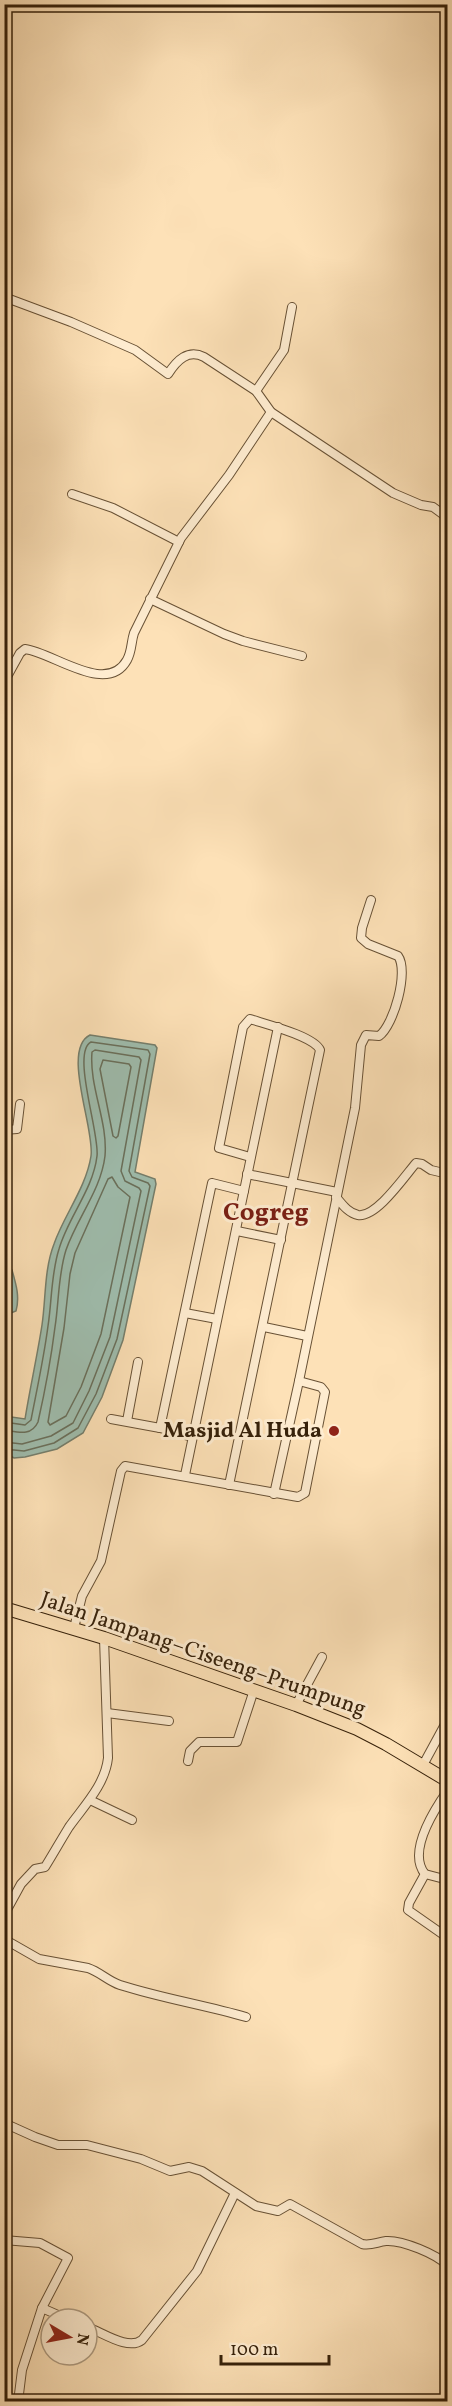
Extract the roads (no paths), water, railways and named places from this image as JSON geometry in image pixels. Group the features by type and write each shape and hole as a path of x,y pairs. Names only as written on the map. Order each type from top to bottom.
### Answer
{"main road":[{"name":"Jalan Jampang–Ciseeng–Prumpung","path":"4,1608 105,1638 296,1705 357,1729 423,1765 447,1781"}],"street":[{"path":"4,297 71,322 135,350 168,374 178,361 188,354 196,353 256,391 271,412 393,493 421,505 434,507 447,518"},
{"path":"256,391 284,350 292,307"},
{"path":"4,682 20,653 25,649 97,675 114,672 128,658 134,633 179,542 229,475 271,412"},
{"path":"72,494 113,508 179,542"},
{"path":"150,599 224,634 302,656"},
{"path":"274,1494 355,1108 362,1045 366,1035 379,1036 385,1031 393,1014 402,973 398,956 368,944 361,938 371,900"},
{"path":"229,1485 264,1327 320,1050 316,1043 278,1027 250,1019 243,1027 219,1148 250,1157"},
{"path":"185,1475 278,1027"},
{"path":"4,1130 17,1129 20,1104"},
{"path":"247,1174 337,1195 348,1210 364,1215 375,1210 416,1163 447,1174"},
{"path":"160,1428 212,1183 244,1191"},
{"path":"237,1230 281,1240"},
{"path":"185,1313 217,1318"},
{"path":"264,1327 307,1336"},
{"path":"127,1421 138,1362"},
{"path":"74,1628 82,1596 101,1561 123,1468 128,1466 185,1475 274,1494 298,1497 305,1493 325,1392 321,1387 299,1381"},
{"path":"111,1419 160,1428 192,1437"},
{"path":"4,1915 21,1884 35,1869 45,1867 69,1827 90,1800 108,1763 105,1638"},
{"path":"296,1705 322,1657"},
{"path":"188,1761 190,1751 199,1742 237,1742 254,1690"},
{"path":"107,1713 169,1720"},
{"path":"423,1765 447,1719"},
{"path":"425,1874 418,1856 421,1843 435,1808 447,1790"},
{"path":"90,1800 132,1820"},
{"path":"425,1874 447,1880"},
{"path":"425,1874 409,1903 408,1910 447,1938"},
{"path":"4,1939 39,1959 88,1968 95,1970 109,1981 121,1985 246,2017"},
{"path":"4,2135 7,2125 47,2142 68,2146 87,2145 141,2159 170,2171 189,2167 196,2169 256,2206 278,2211 290,2204 362,2244 392,2242 431,2253 439,2257 447,2266"},
{"path":"99,2332 126,2343 139,2343 197,2271 235,2193"},
{"path":"4,2240 40,2243 69,2258 43,2307"},
{"path":"18,2402 24,2363 39,2317"},
{"path":"447,2352 447,2401"}],"water":[{"path":"90,1035 155,1045 157,1048 135,1172 155,1179 156,1184 123,1340 102,1397 83,1433 57,1449 14,1458 5,1453 5,1416 25,1419 42,1325 51,1254 58,1233 85,1179 91,1156 78,1056 82,1043"},
{"path":"5,1269 12,1270 17,1290 16,1311 11,1313 5,1311"}],"place":[{"name":"Masjid Al Huda","path":"334,1431"}],"district":[{"name":"Cogreg","path":"266,1213"}]}
